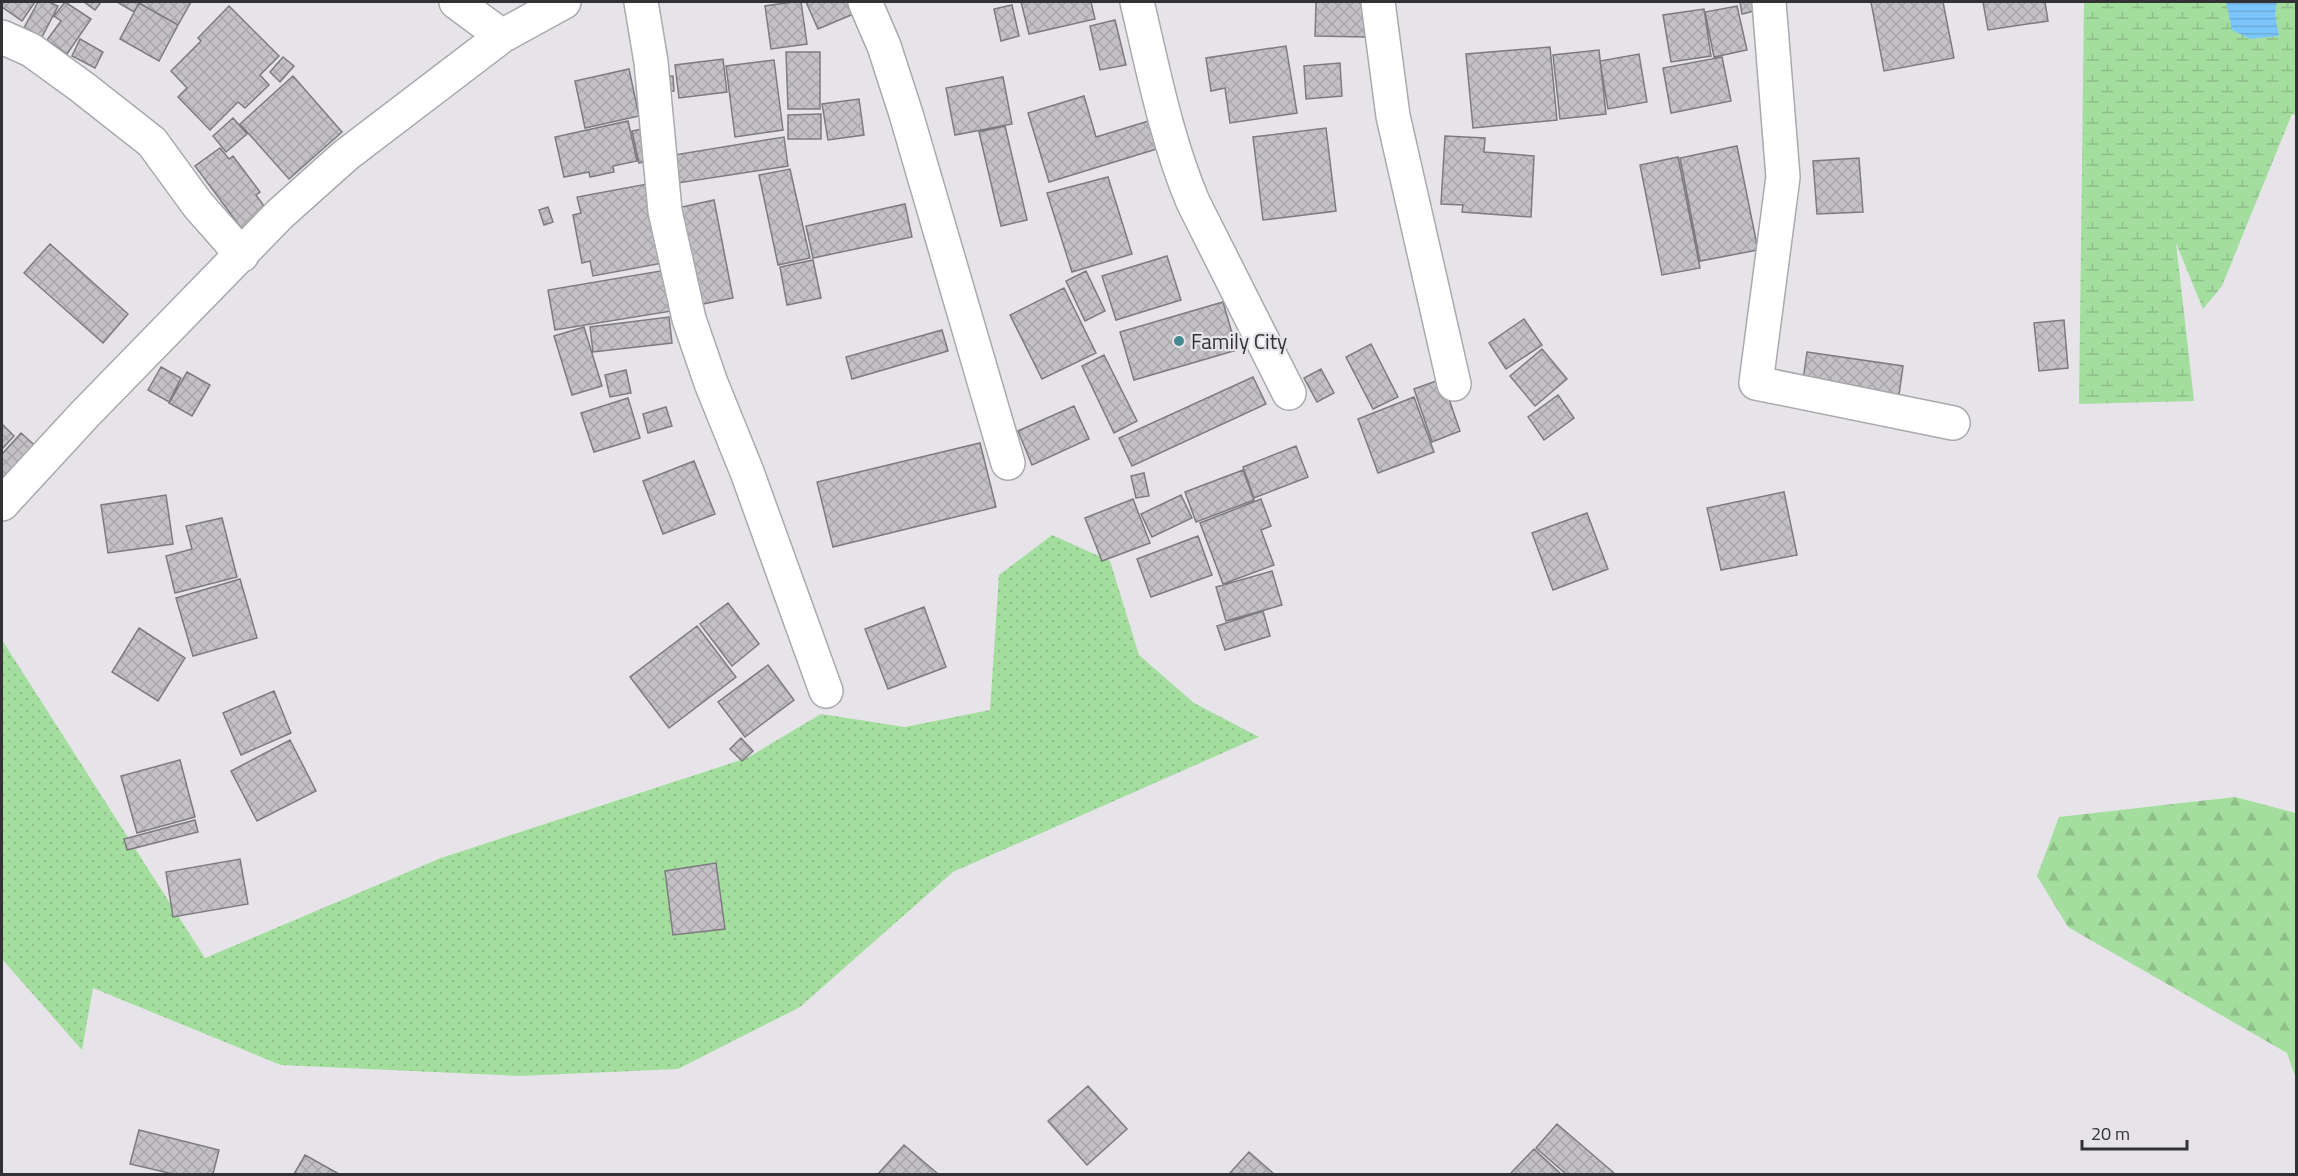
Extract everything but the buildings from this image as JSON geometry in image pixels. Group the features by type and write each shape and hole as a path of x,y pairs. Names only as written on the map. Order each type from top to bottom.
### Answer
{"street":[{"path":"456,2 502,36"},
{"path":"2,504 85,414 280,214 346,155 502,36 564,2"},
{"path":"641,2 651,62 665,211 689,319 826,691"},
{"path":"865,2 884,46 906,114 1008,463"},
{"path":"1137,2 1180,172 1289,393"},
{"path":"1378,2 1393,116 1454,384"},
{"path":"1769,2 1783,177 1756,383 1953,423"},
{"path":"2,37 31,50 152,142 198,205 242,255"}],"green space":[{"path":"2084,2 2296,2 2296,115 2292,114 2222,286 2203,309 2176,243 2194,401 2079,404"},
{"path":"1052,535 1110,561 1139,655 1194,703 1259,737 953,872 800,1007 678,1069 519,1076 281,1065 93,988 82,1050 2,959 2,640 205,958 441,858 747,758 821,714 905,727 990,710 999,575"},
{"path":"2235,797 2296,813 2296,1079 2287,1053 2068,927 2037,876 2059,817"}],"water":[{"path":"2226,2 2277,2 2275,15 2279,36 2250,39 2232,30"}],"place":[{"name":"Family City","path":"1179,341"}]}
